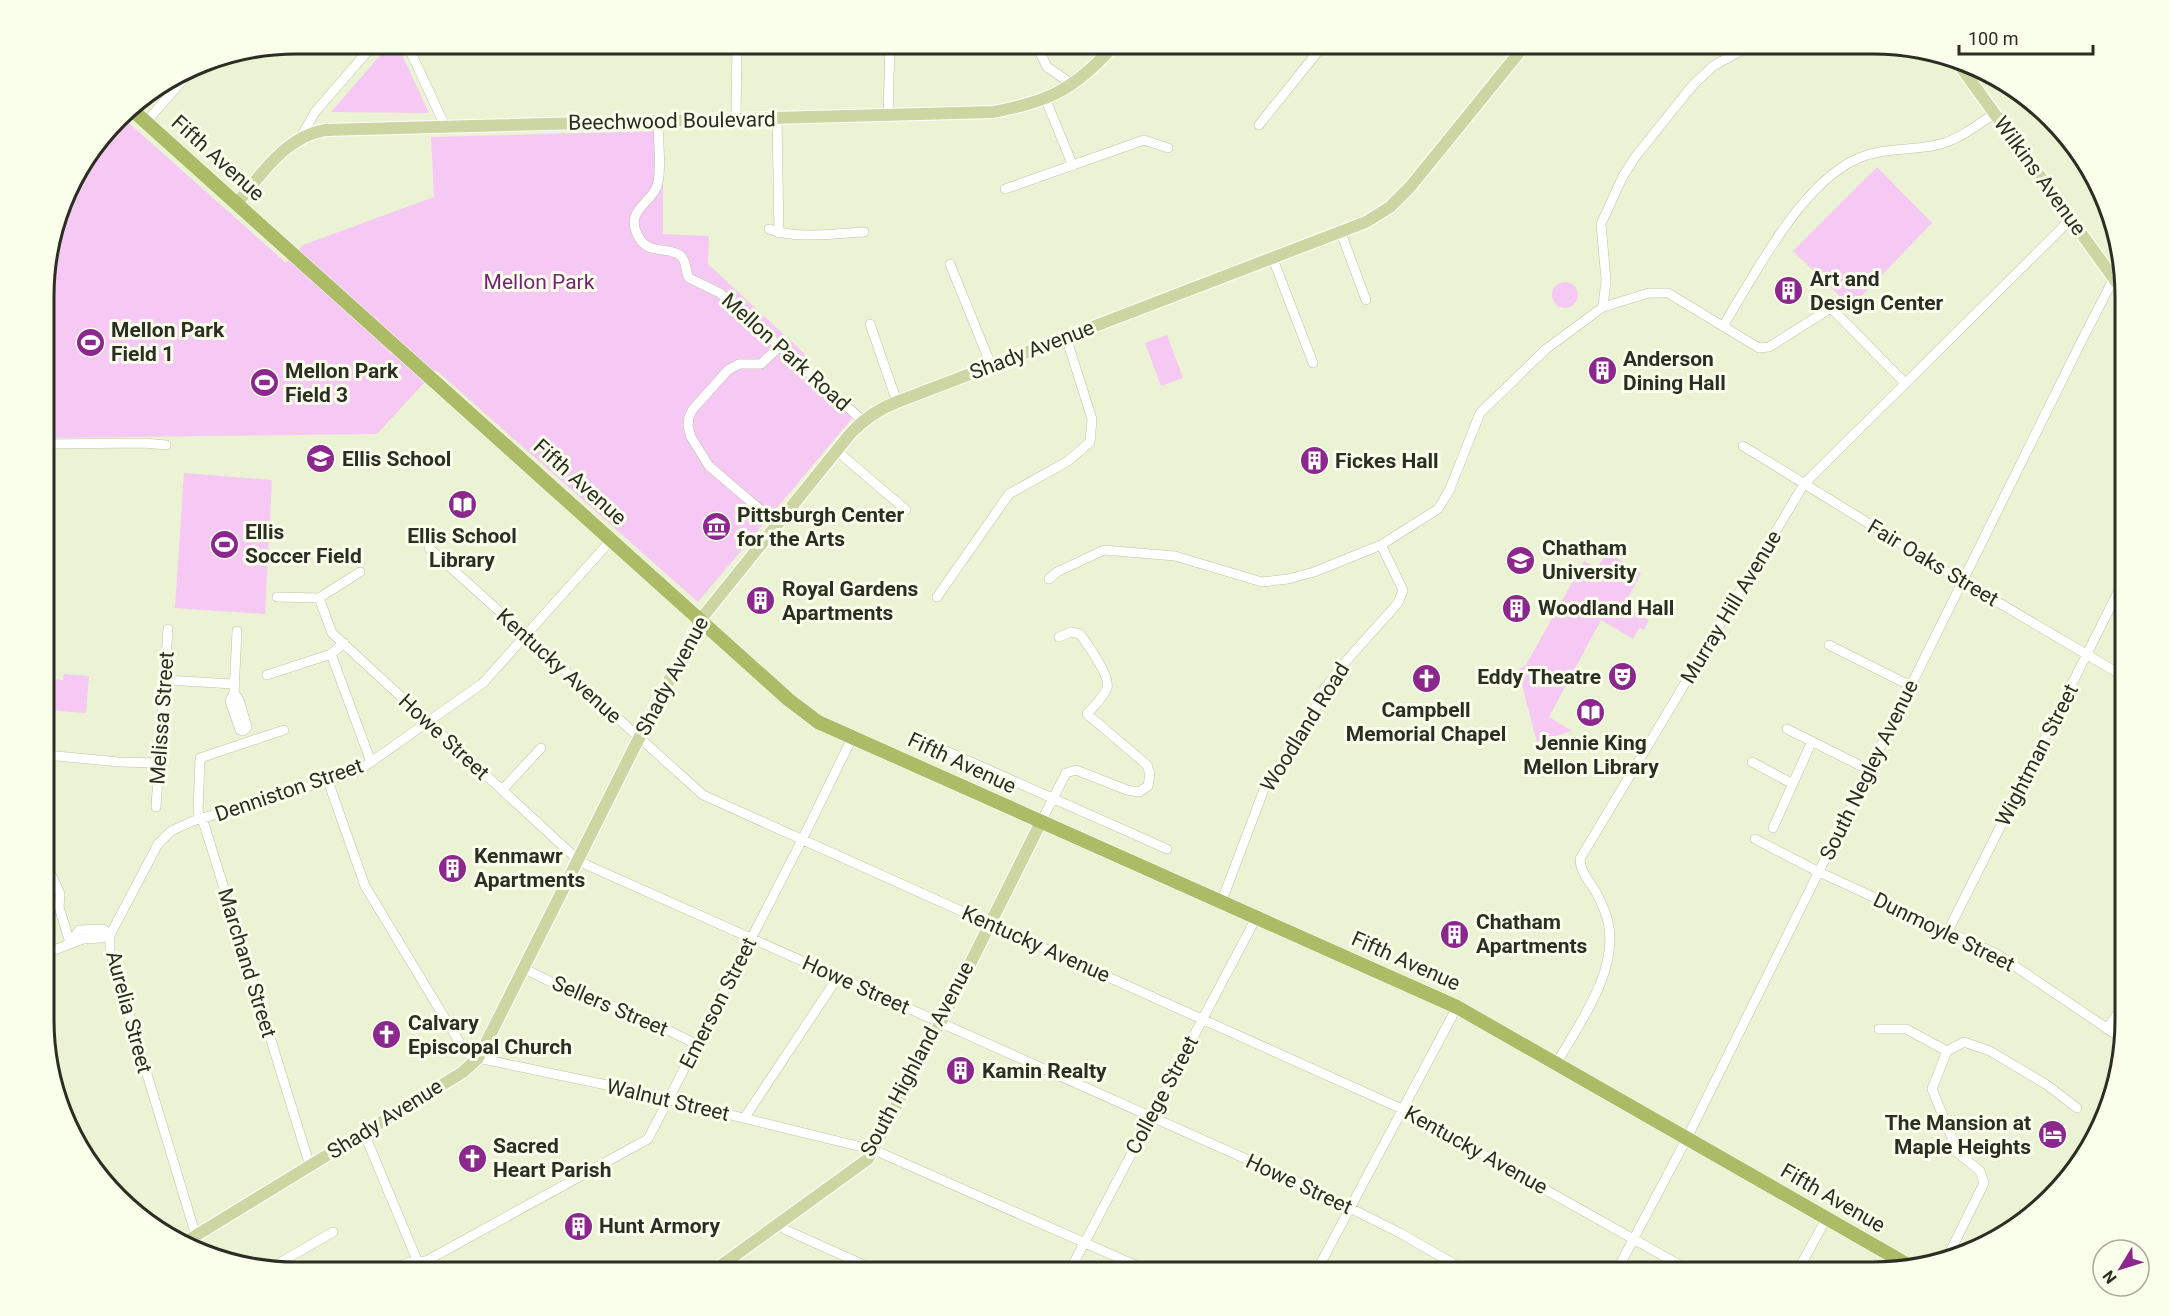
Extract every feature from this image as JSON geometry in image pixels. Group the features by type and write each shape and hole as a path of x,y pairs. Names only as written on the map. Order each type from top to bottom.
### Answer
{"highway":[{"name":"Fifth Avenue","path":"137,113 789,699 818,722 1457,1007 1900,1260"}],"main road":[{"name":"Beechwood Boulevard","path":"237,203 281,153 301,137 316,131 994,112 1045,98 1072,84 1106,54"},
{"name":"Shady Avenue","path":"192,1238 463,1072 478,1058 701,619 863,421 897,402 1366,222 1390,207 1410,187 1518,54"},
{"name":"Wilkins Avenue","path":"1963,71 2071,219 2113,267"},
{"name":"South Highland Avenue","path":"726,1262 868,1159 940,1023 1041,822"}],"street":[{"path":"301,137 315,112 365,54"},
{"path":"412,54 446,126"},
{"path":"736,119 737,54"},
{"path":"888,116 890,54"},
{"path":"1041,54 1047,67 1072,84"},
{"path":"1259,124 1316,54"},
{"path":"1603,307 1606,280 1601,224 1623,176 1635,156 1692,86 1713,66 1735,54"},
{"path":"1971,82 1976,77"},
{"path":"147,122 180,83"},
{"path":"1045,98 1073,166"},
{"path":"1723,326 1785,224 1833,175 1854,159 1870,154 1943,143 1966,132 1995,113"},
{"path":"777,118 779,233"},
{"name":"Mellon Park Road","path":"658,121 658,184 653,194 642,204 636,216 636,229 640,239 651,248 679,255 684,260 689,278 720,293 863,421"},
{"path":"1005,189 1144,140 1168,148"},
{"name":"Murray Hill Avenue","path":"1557,1064 1606,971 1610,948 1608,923 1598,896 1580,868 1580,859 1804,484 2071,219"},
{"path":"769,229 779,233 864,232"},
{"path":"1341,233 1365,300"},
{"path":"1273,259 1313,363"},
{"path":"950,264 991,365"},
{"name":"South Negley Avenue","path":"1621,1262 1687,1138 1962,581 2114,283"},
{"path":"1049,579 1057,572 1104,550 1175,556 1262,582 1288,579 1314,572 1381,545 1438,509 1449,491 1480,413 1546,350 1603,307 1649,293 1668,293 1759,348 1769,347 1831,308 1905,382"},
{"path":"870,324 897,402"},
{"path":"937,597 1009,494 1068,461 1090,442 1092,419 1066,337"},
{"path":"777,524 705,462 691,437 688,422 693,410 728,370 739,364 761,364 780,346"},
{"path":"54,444 166,444"},
{"name":"Fair Oaks Street","path":"1743,446 1962,581 2115,671"},
{"path":"837,451 906,510"},
{"name":"Denniston Street","path":"202,819 356,772 371,762 483,683 612,539"},
{"name":"Woodland Road","path":"1221,903 1266,784 1304,731 1325,688 1398,603 1403,590 1381,545"},
{"name":"Kentucky Avenue","path":"429,548 703,795 1402,1109 1674,1262"},
{"path":"277,597 319,598 360,572"},
{"name":"Howe Street","path":"319,598 332,633 578,860 1351,1207 1450,1262"},
{"name":"Wightman Street","path":"1948,931 2115,599"},
{"name":"Melissa Street","path":"156,807 168,629"},
{"path":"166,680 233,688 237,631"},
{"path":"1041,822 1066,773 1076,770 1127,790 1139,792 1148,786 1150,774 1147,765 1087,714 1107,689 1108,681 1090,647 1080,634 1071,632 1059,637"},
{"path":"267,675 331,654 344,643"},
{"path":"1829,645 1911,686"},
{"path":"331,654 371,762"},
{"path":"1787,729 1869,770"},
{"name":"Marchand Street","path":"284,730 200,758 198,812 310,1166"},
{"name":"Emerson Street","path":"409,1262 426,1261 648,1139 853,736"},
{"path":"917,738 1167,849"},
{"path":"1773,828 1812,741"},
{"path":"502,790 542,748"},
{"path":"54,756 158,763"},
{"path":"1752,762 1793,784"},
{"path":"328,781 365,886 466,1053 478,1058"},
{"name":"Aurelia Street","path":"196,1236 110,952 110,935 163,838 171,831 202,819"},
{"name":"Dunmoyle Street","path":"1755,839 1819,872 1997,954 2114,1034"},
{"path":"54,881 60,894 59,907 70,943"},
{"name":"College Street","path":"1074,1262 1256,918"},
{"path":"54,950 70,943 110,935"},
{"name":"Sellers Street","path":"525,969 559,986 641,1017 696,1044"},
{"path":"745,1117 838,977"},
{"path":"1322,1262 1457,1007"},
{"path":"2107,1029 2115,1017"},
{"path":"1880,1029 1906,1029 1947,1051"},
{"path":"1952,1249 1984,1184 1980,1171 1958,1153 1932,1089 1947,1051 1964,1042 1990,1051 2047,1085 2077,1108"},
{"name":"Walnut Street","path":"478,1058 616,1087 874,1149 1129,1262"},
{"path":"364,1133 418,1261"},
{"path":"1802,1262 1826,1219"},
{"path":"779,1224 786,1230 858,1262"},
{"path":"283,1261 333,1232"}],"green space":[{"path":"381,54 402,54 429,113 331,112"},
{"name":"Mellon Park","path":"128,122 286,263 303,245 434,197 431,137 663,131 663,234 709,236 708,264 806,355 803,361 859,410 698,602 436,370 377,434 54,438 54,296 56,264 62,233 72,203 86,175 114,136"},
{"path":"1877,167 1932,223 1851,307 1793,251"},
{"path":"1565,282 1574,286 1578,295 1574,304 1565,308 1556,304 1552,295 1556,286"},
{"path":"1167,335 1183,378 1161,386 1145,343"},
{"name":"Ellis Soccer Field","path":"184,473 272,480 265,614 175,608"},
{"path":"1607,552 1641,573 1624,606 1649,620 1644,630 1639,628 1633,639 1601,620 1549,717 1572,731 1537,742 1518,670 1526,665 1584,561 1597,568"},
{"path":"64,674 89,676 86,713 54,711 54,679 63,680"}],"place":[{"name":"Art and Design Center","path":"1789,291"},
{"name":"Mellon Park Field 1","path":"90,342"},
{"name":"Anderson Dining Hall","path":"1602,371"},
{"name":"Mellon Park Field 3","path":"264,383"},
{"name":"Ellis School","path":"321,459"},
{"name":"Fickes Hall","path":"1314,461"},
{"name":"Ellis School Library","path":"462,505"},
{"name":"Pittsburgh Center for the Arts","path":"716,527"},
{"name":"Ellis Soccer Field","path":"224,544"},
{"name":"Chatham University","path":"1521,560"},
{"name":"Royal Gardens Apartments","path":"761,601"},
{"name":"Woodland Hall","path":"1517,608"},
{"name":"Eddy Theatre","path":"1622,677"},
{"name":"Campbell Memorial Chapel","path":"1426,679"},
{"name":"Jennie King Mellon Library","path":"1591,712"},
{"name":"Kenmawr Apartments","path":"453,868"},
{"name":"Chatham Apartments","path":"1455,934"},
{"name":"Calvary Episcopal Church","path":"387,1035"},
{"name":"Kamin Realty","path":"961,1071"},
{"name":"The Mansion at Maple Heights","path":"2052,1135"},
{"name":"Sacred Heart Parish","path":"472,1158"},
{"name":"Hunt Armory","path":"578,1226"}]}
